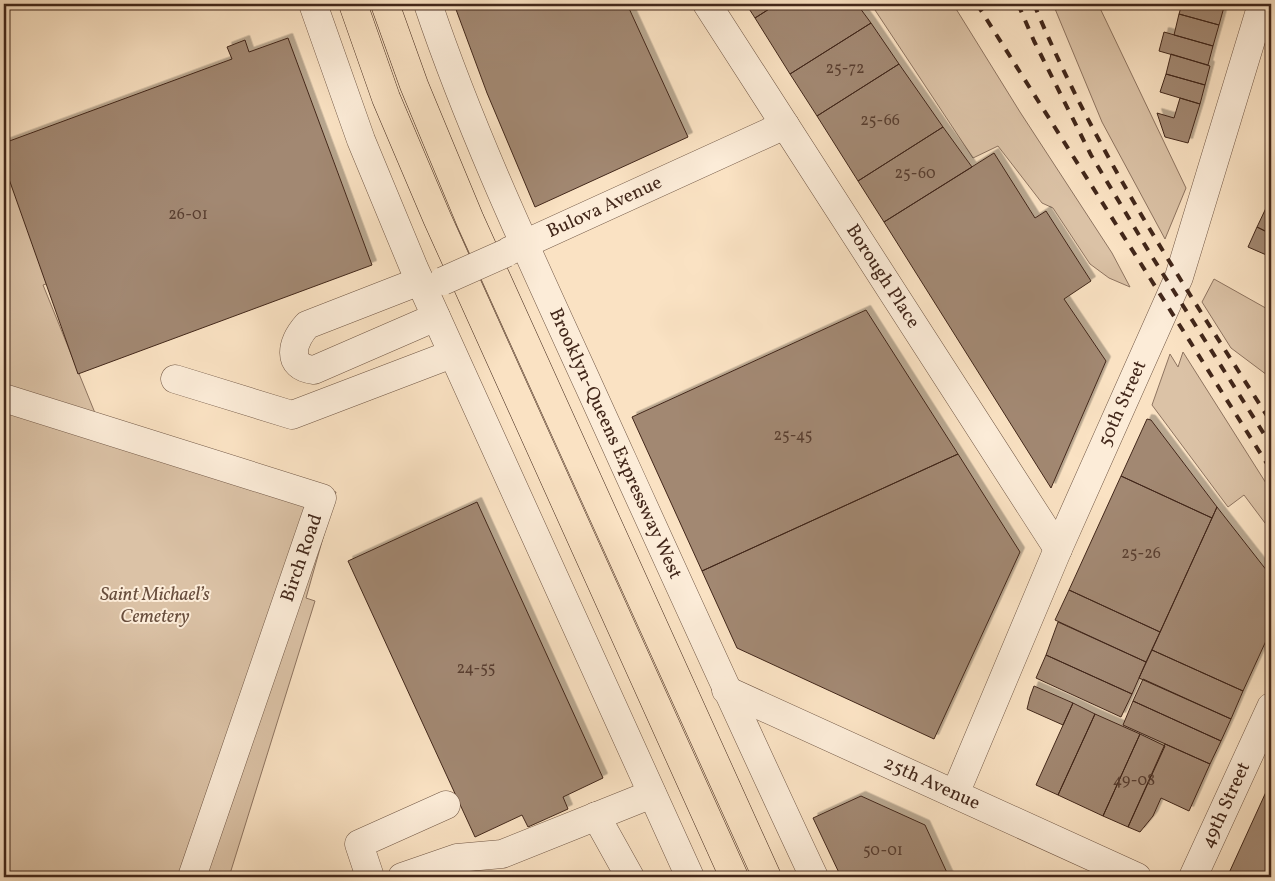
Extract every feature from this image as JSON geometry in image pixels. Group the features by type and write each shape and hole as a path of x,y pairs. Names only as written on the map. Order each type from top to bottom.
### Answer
{"highway":[{"path":"353,4 386,98 437,218 734,877"},
{"name":"Brooklyn-Queens Expressway West","path":"385,4 414,85 470,220 735,802 767,877"},
{"path":"735,802 772,877"}],"street":[{"path":"313,4 360,140 429,284 436,317 690,877"},
{"name":"Brooklyn-Queens Expressway West","path":"428,4 443,48 482,146 515,249 814,877"},
{"name":"Borough Place","path":"707,4 1058,549"},
{"name":"50th Street","path":"955,794 1058,549 1179,277 1262,4"},
{"name":"Bulova Avenue","path":"436,317 314,370 304,369 297,363 294,351 298,336 307,325 429,284 515,249 785,125"},
{"path":"176,379 292,415 452,354"},
{"name":"Birch Road","path":"4,398 322,498 192,877"},
{"name":"25th Avenue","path":"726,690 1137,877"},
{"name":"49th Street","path":"1193,877 1271,707"},
{"path":"402,877 457,858 502,854 652,794"},
{"path":"370,877 359,844 446,805"},
{"path":"596,816 630,877"}],"green space":[{"path":"871,4 953,4 1020,112 1112,253 1130,287 1109,278 1090,264 1053,208 1042,203 998,146 973,158"},
{"path":"1053,4 1098,4 1186,188 1165,239 1102,122"},
{"name":"Saint Michael’s Cemetery","path":"4,164 49,283 43,285 95,413 336,492 306,598 315,601 229,877 4,877"},
{"path":"1214,279 1271,311 1271,378 1231,348 1202,302"},
{"path":"1183,352 1271,491 1271,531 1244,495 1228,507 1152,405 1170,354 1178,367"}],"building":[{"path":"454,4 627,4 688,137 535,207 487,93"},
{"path":"746,4 777,4 755,18"},
{"path":"777,4 857,4 871,23 790,74 755,18"},
{"path":"1182,4 1213,4 1224,7 1219,25 1179,14"},
{"path":"1179,14 1219,25 1213,46 1174,35"},
{"path":"871,23 899,64 817,116 790,74"},
{"path":"1164,32 1213,46 1208,65 1159,51"},
{"path":"288,38 372,265 78,374 4,165 4,143 232,59 227,47 245,40 249,52"},
{"path":"1171,54 1210,66 1205,85 1166,74"},
{"path":"899,64 943,127 858,181 817,116"},
{"path":"1166,74 1205,85 1200,104 1160,92"},
{"path":"1180,98 1200,104 1188,143 1165,137 1157,113 1174,118"},
{"path":"943,127 972,167 884,222 858,181"},
{"path":"994,153 1035,218 1046,211 1091,281 1064,299 1106,361 1051,488 884,222"},
{"path":"1271,196 1271,211 1266,208"},
{"path":"1266,208 1271,211 1271,234 1257,227"},
{"path":"1257,227 1271,234 1271,257 1248,247"},
{"path":"866,310 958,454 702,571 632,417"},
{"path":"1147,419 1151,420 1217,507 1212,518 1121,476"},
{"path":"958,454 1020,552 934,739 737,648 702,571"},
{"path":"1121,476 1212,518 1160,632 1069,590"},
{"path":"477,502 603,778 563,797 568,809 528,827 522,815 475,837 348,561"},
{"path":"1217,507 1271,576 1271,630 1243,691 1152,650"},
{"path":"1069,590 1160,632 1146,662 1055,620"},
{"path":"1058,622 1146,662 1132,694 1046,655"},
{"path":"1152,650 1243,691 1231,719 1139,678"},
{"path":"1046,655 1132,694 1121,717 1036,678"},
{"path":"1143,679 1231,719 1221,741 1133,701"},
{"path":"1034,686 1073,703 1063,725 1027,709"},
{"path":"1133,701 1221,741 1210,764 1123,725"},
{"path":"1073,703 1095,714 1058,795 1036,785"},
{"path":"1095,714 1140,734 1103,816 1058,795"},
{"path":"1140,734 1165,746 1128,827 1103,816"},
{"path":"1165,744 1210,764 1189,811 1161,798 1153,816 1140,832 1128,827"},
{"path":"1271,781 1271,877 1237,877 1229,873"},
{"path":"861,796 925,825 949,877 841,877 813,818"}],"railway":[{"path":"977,4 1271,470"},
{"path":"1018,4 1034,41 1091,155 1151,255 1271,445"},
{"path":"1034,4 1058,59 1113,166 1174,269 1271,422"}]}
